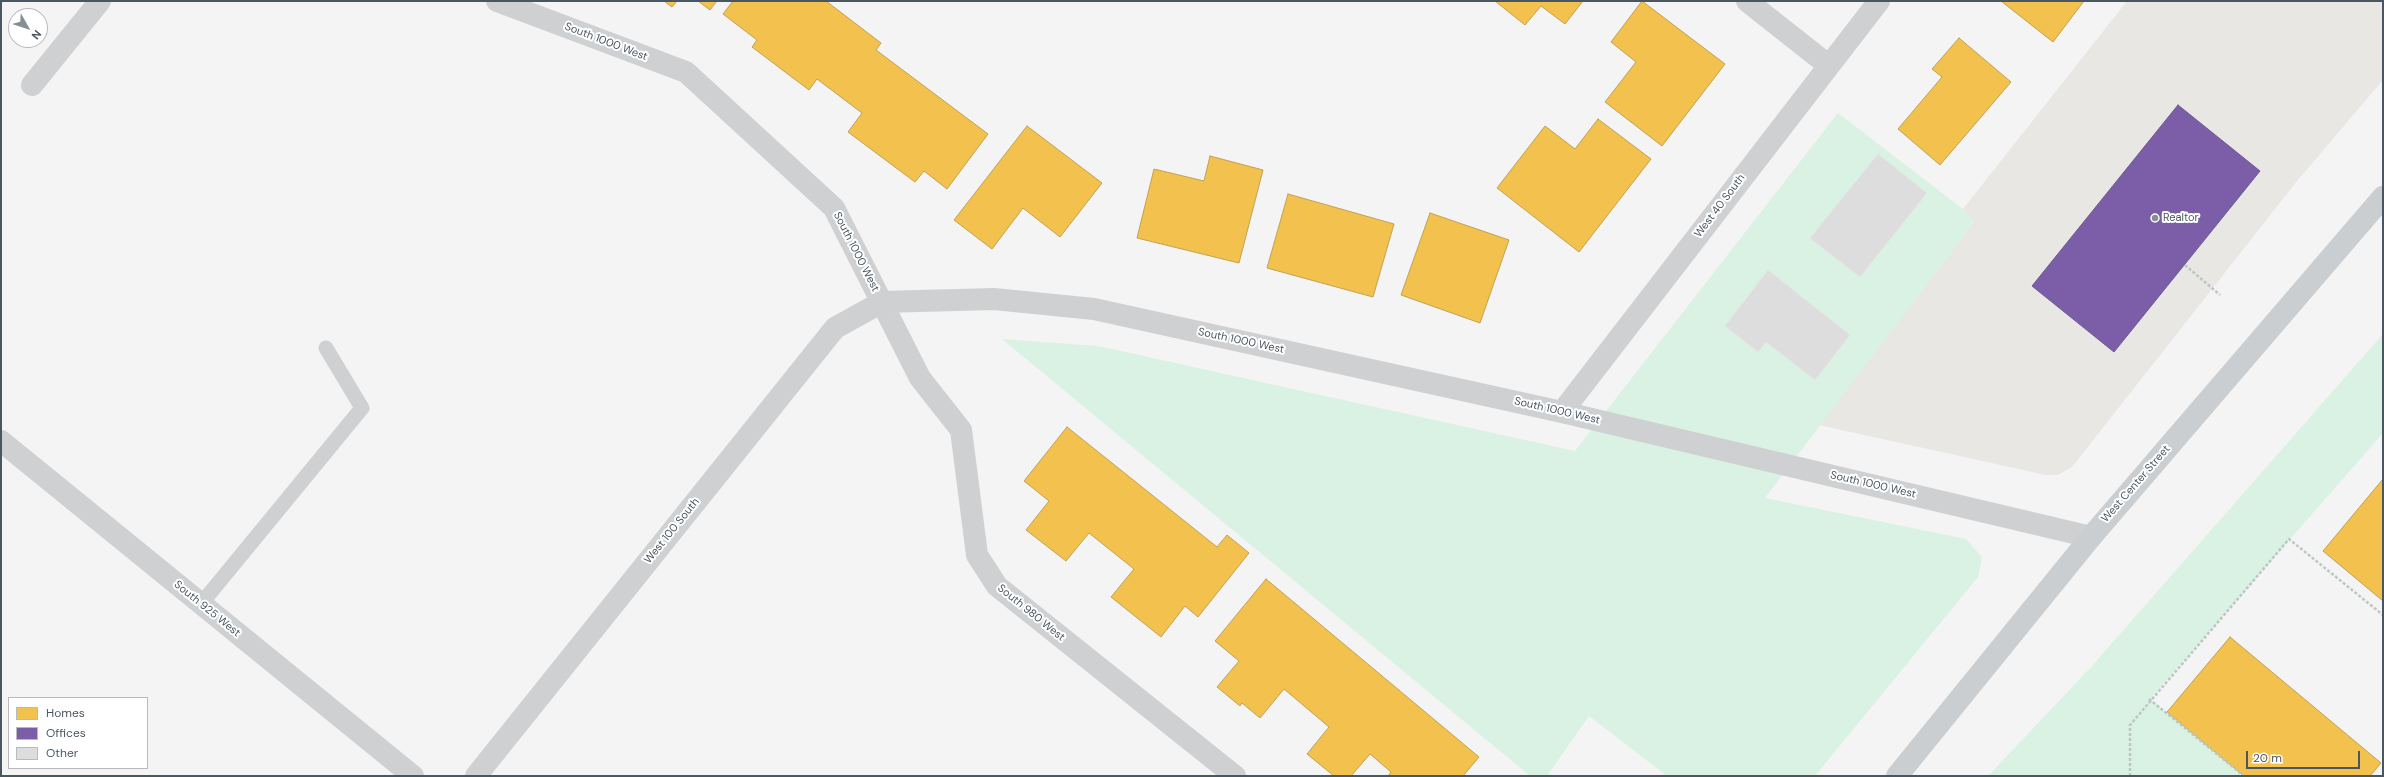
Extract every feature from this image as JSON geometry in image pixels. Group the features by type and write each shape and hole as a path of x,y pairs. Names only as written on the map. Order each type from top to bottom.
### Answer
{"main road":[{"name":"West Center Street","path":"1897,776 2091,537 2383,197"}],"street":[{"path":"32,85 100,1"},
{"name":"South 1000 West","path":"497,1 686,72 834,208 882,302 994,299 1094,309 1562,412 2091,537"},
{"path":"1747,1 1828,65"},
{"name":"West 40 South","path":"1562,412 1828,65 1879,1"},
{"name":"West 100 South","path":"476,776 835,328 882,302"},
{"name":"South 980 West","path":"882,302 920,378 961,430 977,555 997,586 1235,776"},
{"name":"South 925 West","path":"1,442 413,776"}],"lane":[{"path":"201,604 362,408 326,348"}],"path":[{"path":"2185,265 2220,295"},
{"path":"2130,776 2130,725 2150,699 2289,539 2383,615"},
{"path":"2150,699 2244,776"}],"shaded area":[{"path":"2127,1 2383,1 2383,80 2297,181 2072,467 2058,475 2046,475 1819,425 1974,222 1963,209"}],"green space":[{"path":"1838,113 1963,209 1974,222 1765,498 1966,539 1982,557 1978,577 1815,776 1667,776 1589,716 1547,776 1530,776 1002,339 1098,346 1575,451"},
{"path":"2383,334 2383,433 2150,699 2244,776 1988,776 2091,667"}],"building: Homes":[{"path":"664,1 677,1 672,7"},
{"path":"698,1 717,1 710,10"},
{"path":"733,1 826,1 881,43 876,50 988,134 947,189 924,171 915,182 848,132 862,113 817,79 809,90 752,47 757,40 723,14"},
{"path":"1495,1 1583,1 1565,24 1541,6 1525,25"},
{"path":"1642,1 1725,64 1662,146 1605,102 1636,62 1611,42"},
{"path":"2001,1 2084,1 2053,42"},
{"path":"1959,38 2011,82 1940,165 1898,129 1942,77 1932,69"},
{"path":"1598,119 1651,159 1579,252 1497,188 1545,126 1575,149"},
{"path":"1027,126 1102,183 1060,237 1023,208 992,249 954,220"},
{"path":"1210,156 1263,170 1239,263 1137,238 1154,169 1204,181"},
{"path":"1288,194 1394,224 1373,297 1267,268"},
{"path":"1430,213 1509,240 1480,323 1401,295"},
{"path":"1067,427 1217,547 1227,535 1249,553 1198,617 1185,606 1161,637 1111,597 1134,569 1089,533 1066,561 1026,530 1049,501 1024,481"},
{"path":"2383,479 2383,601 2323,551"},
{"path":"1266,579 1479,757 1463,776 1388,776 1391,772 1370,754 1351,776 1334,776 1307,754 1329,727 1284,689 1260,718 1242,703 1240,706 1217,687 1239,661 1215,641"},
{"path":"2230,637 2381,763 2370,776 2244,776 2167,712"}],"building: Offices":[{"name":"Realtor","path":"2178,105 2260,171 2114,352 2032,286"}],"building: Other":[{"path":"1878,154 1927,193 1860,277 1810,238"},
{"path":"1768,270 1850,335 1815,380 1766,342 1758,352 1725,326"}],"place":[{"name":"Realtor","path":"2155,218"}]}
